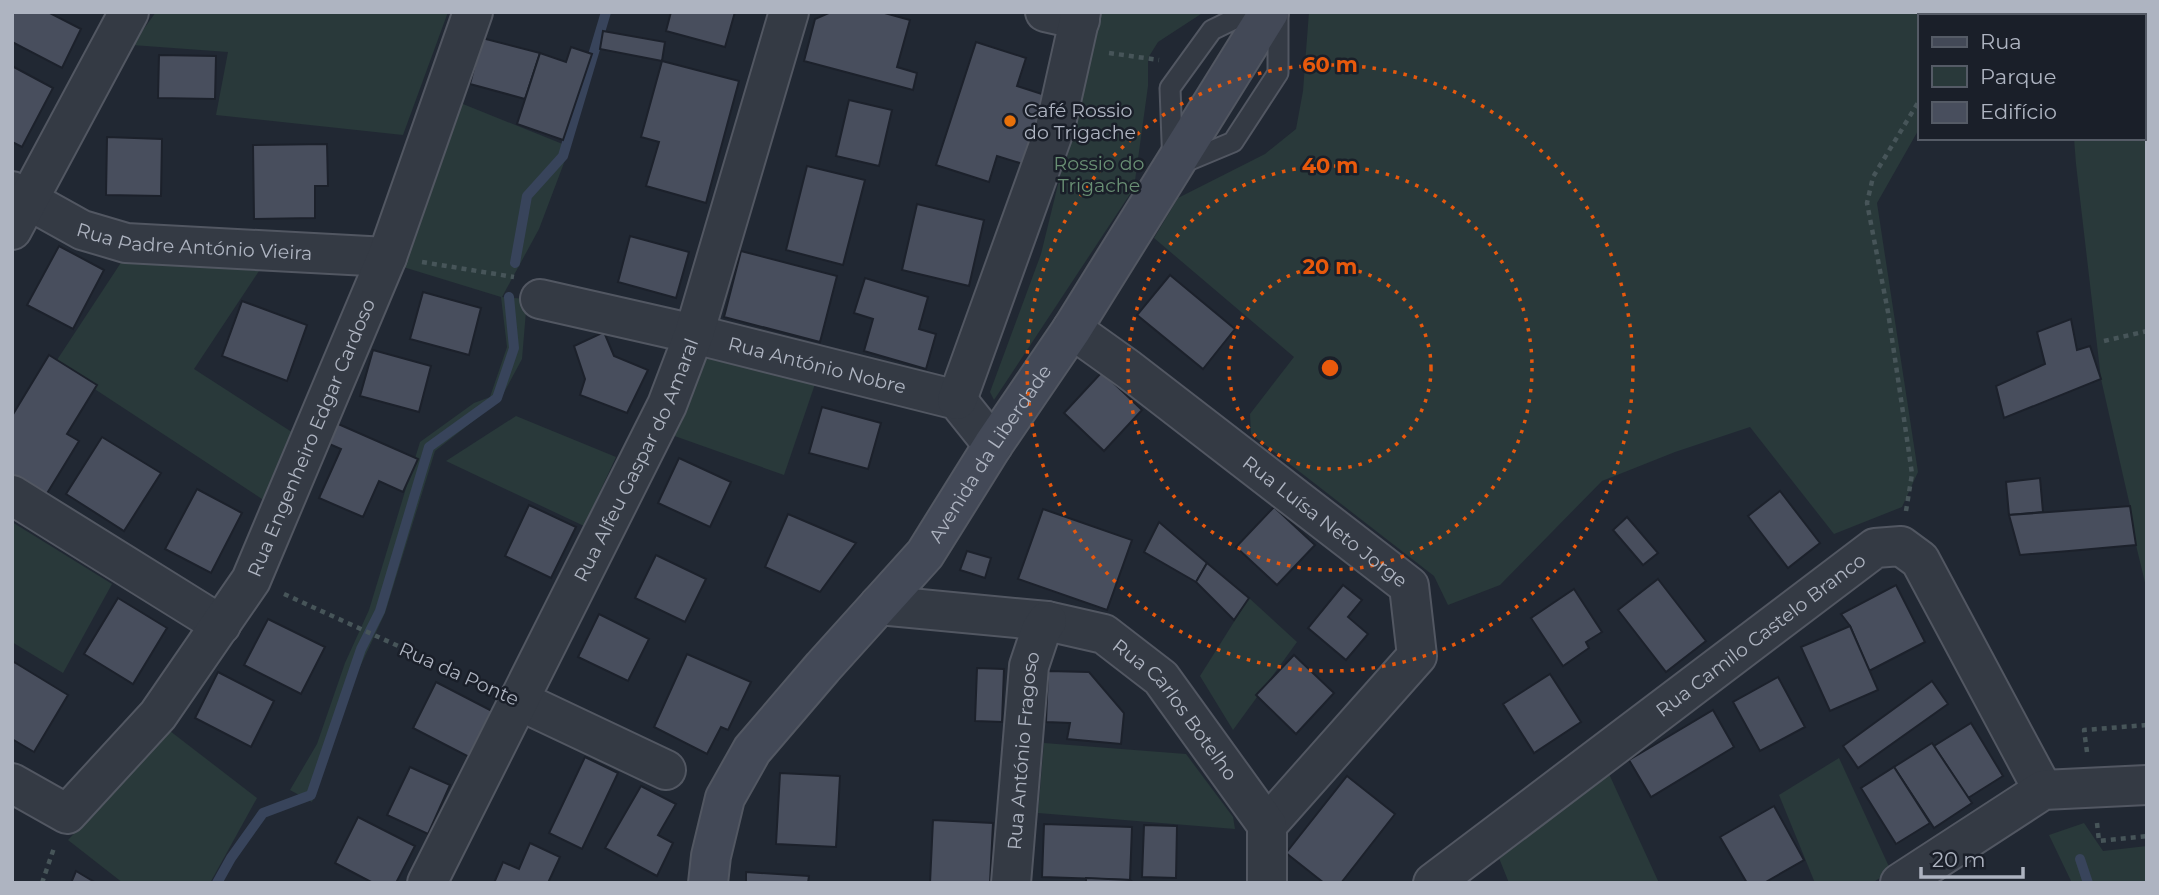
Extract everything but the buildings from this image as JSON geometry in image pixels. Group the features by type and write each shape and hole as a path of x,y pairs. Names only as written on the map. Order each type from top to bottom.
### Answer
{"street":[{"path":"18,207 129,12"},
{"name":"Rua Engenheiro Edgar Cardoso","path":"12,783 66,814 158,715 251,580 387,257 473,12"},
{"name":"Rua Alfeu Gaspar do Amaral","path":"427,883 667,405 694,334 789,12"},
{"name":"Avenida da Liberdade","path":"708,883 711,856 725,798 752,750 925,554 993,445 1072,329 1269,12"},
{"path":"993,445 957,400 1055,128 1070,23"},
{"name":"Rua Padre António Vieira","path":"18,207 126,243 387,257"},
{"name":"Rua António Nobre","path":"540,299 694,334 957,400"},
{"name":"Rua Luísa Neto Jorge","path":"1072,329 1139,377 1409,586 1417,656 1268,824"},
{"path":"12,495 221,625"},
{"path":"1901,546 1920,560 2043,790"},
{"name":"Rua Camilo Castelo Branco","path":"1433,883 1875,548 1901,546"},
{"name":"Rua Carlos Botelho","path":"879,605 1046,621 1104,634 1161,678 1268,824"},
{"name":"Rua António Fragoso","path":"1011,883 1029,666 1046,621"},
{"name":"Rua da Ponte","path":"518,700 666,770"},
{"path":"1900,883 2043,790 2147,785"},
{"path":"1267,883 1268,824"}],"lane":[{"path":"1249,12 1212,30 1170,88 1172,167 1233,142 1278,73 1278,12"}],"path":[{"path":"1070,23 1188,64"},
{"path":"1901,546 1912,474 1888,312 1867,203 1873,177 1918,103"},
{"path":"387,257 523,278 540,299"},
{"path":"2104,341 2147,331"},
{"name":"Rua da Ponte","path":"251,580 518,700"},
{"path":"2091,789 2084,730 2147,725"}],"green space":[{"path":"156,12 448,12 403,135 216,115 228,52 132,45"},
{"name":"Rossio do Trigache","path":"1094,12 1204,12 1158,42 1148,58 1148,86 1134,188 994,400 990,392 1041,254 1085,74"},
{"path":"1309,12 1987,12 1918,14 1918,131 1877,203 1918,472 1902,507 1834,534 1750,427 1675,452 1602,481 1500,585 1448,605 1434,576 1251,434 1250,414 1294,357 1154,238 1178,198 1265,154 1296,129 1303,91"},
{"path":"2147,12 2147,591 2101,379 2074,140 2145,140 2145,14 2069,14"},
{"path":"458,102 570,147 539,229 502,297 527,299 522,359 500,400 435,451 385,613 358,671 312,802 290,790 317,744 345,663 369,610 420,442 474,403 490,397 507,347 501,297 400,266"},
{"path":"124,258 259,271 194,369 298,436 265,501 55,363"},
{"path":"706,352 815,384 784,475 669,434"},
{"path":"516,416 616,457 584,526 446,461"},
{"path":"12,522 112,584 63,673 12,642"},
{"path":"1249,598 1297,642 1233,730 1200,676"},
{"path":"170,731 257,798 210,883 123,883 68,840"},
{"path":"1044,743 1186,754 1233,817 1235,829 1038,813"},
{"path":"1839,758 1891,871 1872,883 1815,883 1779,795"},
{"path":"1609,774 1659,883 1509,883 1499,858"},
{"path":"2084,823 2103,851 2147,846 2147,883 2072,883 2049,835"}],"waterway":[{"path":"515,263 527,196 563,156 606,12"},
{"path":"217,883 263,813 311,795 361,649 380,611 429,447 497,398 514,348 509,297"},
{"path":"2080,859 2088,883"}],"place":[{"name":"Café Rossio do Trigache","path":"1010,121"}]}
